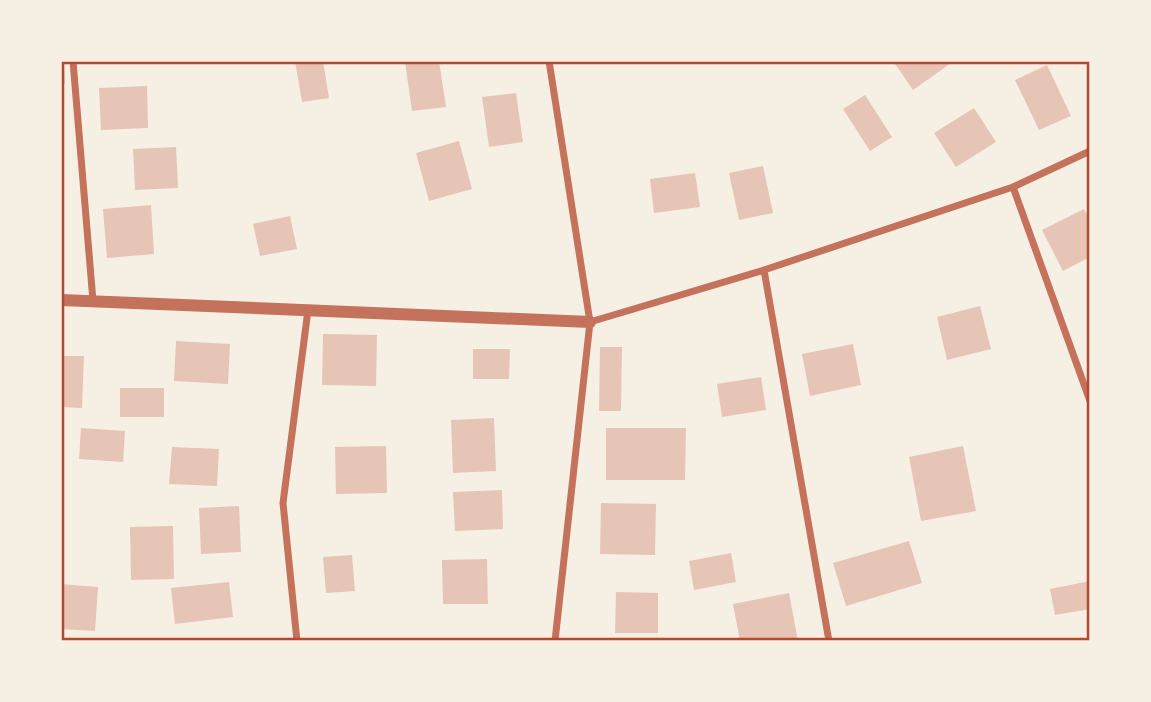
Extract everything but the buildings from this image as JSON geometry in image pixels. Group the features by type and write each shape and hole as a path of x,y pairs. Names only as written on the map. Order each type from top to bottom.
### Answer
{"street":[{"path":"73,61 93,301"},
{"path":"549,61 590,322 555,641"},
{"path":"61,300 590,322 764,271 1013,187 1090,151"},
{"path":"1013,187 1090,401"},
{"path":"764,271 829,641"},
{"path":"297,641 283,503 308,310"}]}
